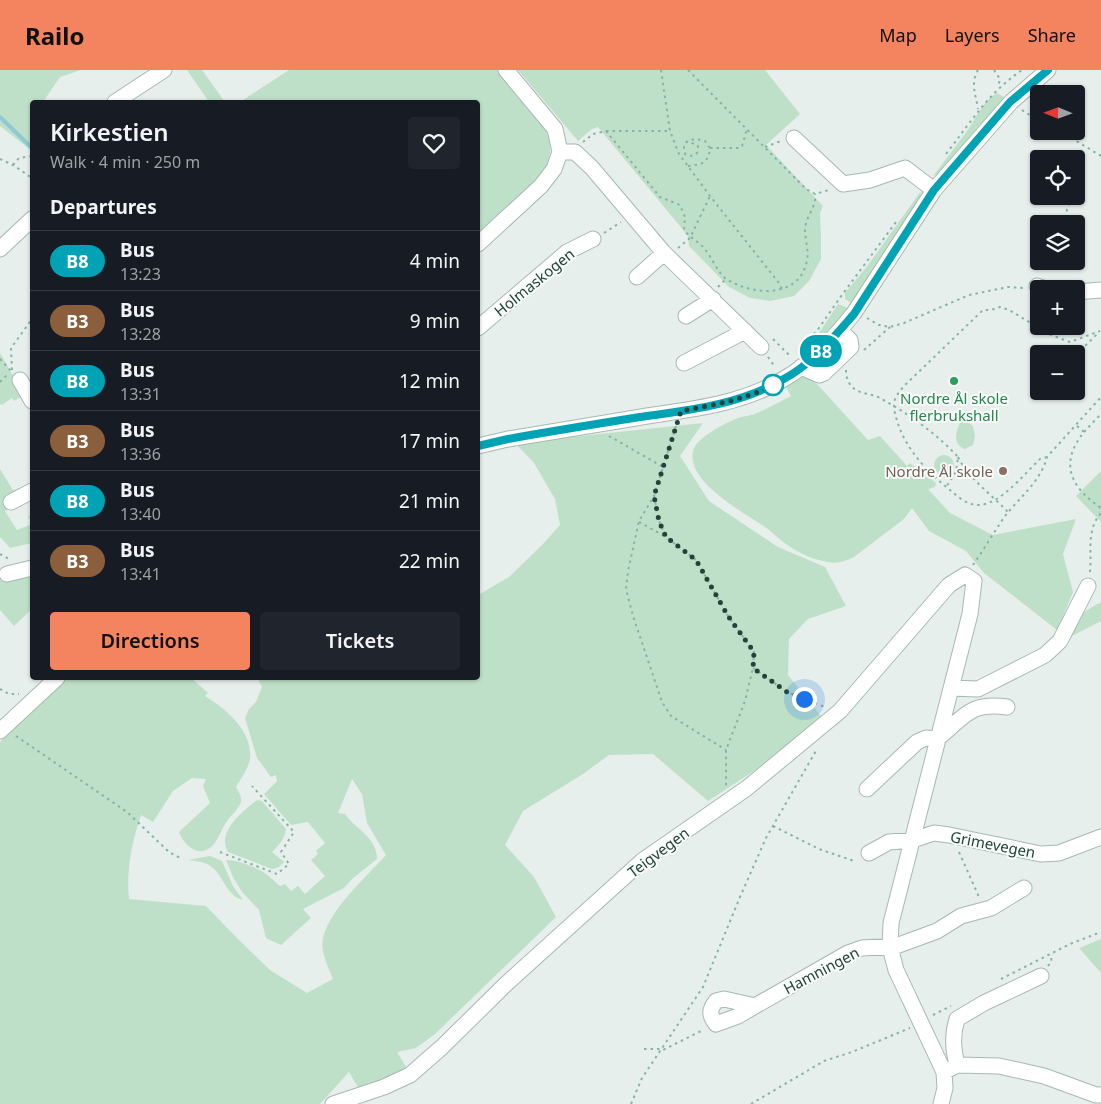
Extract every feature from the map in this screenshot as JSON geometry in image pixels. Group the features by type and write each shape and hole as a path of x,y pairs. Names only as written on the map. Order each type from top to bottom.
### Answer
{"street":[{"path":"118,100 164,70"},
{"path":"506,70 555,129 568,152 592,168 632,216 715,293 761,348"},
{"path":"480,446 508,439 723,404 743,398 783,380 826,347 854,314 934,190 1010,102 1048,70"},
{"path":"794,138 843,184 870,180 905,168 934,190"},
{"path":"480,242 541,186 568,152"},
{"path":"0,249 30,221"},
{"name":"Holmaskogen","path":"480,326 567,252 593,239"},
{"path":"638,276 671,251"},
{"path":"1085,291 1101,290"},
{"path":"686,316 715,293"},
{"path":"802,367 819,375 824,373 846,352 850,347 850,340 840,330"},
{"path":"684,363 745,331"},
{"path":"16,376 30,399"},
{"path":"11,502 30,492"},
{"path":"6,574 30,568"},
{"path":"951,1068 920,1021 896,970 890,947 891,923 970,614 974,581 966,575"},
{"name":"Teigvegen","path":"334,1104 384,1087 410,1075 442,1047 506,984 642,861 747,788 840,711 949,585 966,575"},
{"path":"951,688 978,689 1045,655 1060,641 1088,586"},
{"path":"2,729 55,680"},
{"path":"867,789 918,742 926,738 937,739 972,709 993,705 1008,707"},
{"name":"Grimevegen","path":"869,852 889,842 913,840 934,833 1041,854 1059,853 1101,837"},
{"name":"Hamningen","path":"716,1024 738,1016 848,953 862,948 890,947 937,931 961,916 982,912 991,908 1024,888"},
{"path":"942,1104 951,1068 953,1032 957,1019 984,1003 1041,976"},
{"path":"716,1024 711,1018 710,1013 716,1001 724,999 755,1006"},
{"path":"951,1068 987,1064 1013,1068 1101,1095"}],"path":[{"path":"661,70 670,131 680,154 710,196 779,283 782,290"},
{"path":"688,70 806,189 815,194 843,184"},
{"path":"978,70 973,82 978,109"},
{"path":"994,70 1000,79 998,87"},
{"path":"998,87 1022,70"},
{"path":"998,87 1005,94"},
{"path":"1019,108 1030,115"},
{"path":"710,148 738,148 742,146 747,129"},
{"path":"568,152 593,134 606,130 670,131"},
{"path":"606,130 660,197 680,205 685,217 684,230 690,238 696,240 704,247 726,279 759,292 782,290 790,287 797,281 805,268 807,251 805,227 816,200 815,194"},
{"path":"765,147 779,141 794,138"},
{"path":"688,141 698,146 697,153 694,156 686,154 683,147 688,141 700,139 708,144 710,148 706,162 688,166"},
{"path":"1075,140 1101,156"},
{"path":"14,164 19,158 30,156"},
{"path":"0,159 14,164 30,176"},
{"path":"671,251 690,238 710,196"},
{"path":"593,239 632,216"},
{"path":"715,293 726,279"},
{"path":"1008,513 974,479 963,466 958,456 943,443 910,417 876,396 855,390 848,382 846,352 863,350 890,327 904,323 950,302 991,289 1020,288"},
{"path":"839,299 843,302"},
{"path":"1030,322 1000,307 983,310 905,385 896,397 894,407 897,421 909,448 927,471 962,500 970,504 981,505 996,500 1040,459 1047,456 1101,397"},
{"path":"865,316 879,325 890,327"},
{"path":"16,376 12,348 30,322"},
{"path":"1051,335 1070,342 1100,332"},
{"path":"1085,346 1100,332"},
{"path":"0,359 16,376"},
{"path":"0,382 16,376"},
{"path":"681,411 654,496 639,521 626,589 632,616 662,702 671,716 726,750"},
{"path":"1101,414 1075,442 1071,451 1070,470 1083,493 1101,508"},
{"path":"601,424 606,434 663,467"},
{"path":"1076,426 1084,432"},
{"path":"946,487 956,472 958,456"},
{"path":"966,575 1008,513 1020,501 1044,468 1047,456"},
{"path":"654,496 659,521 666,537"},
{"path":"1088,586 1091,532 1095,519 1101,513"},
{"path":"639,521 666,537 696,560 728,616 754,652 753,668 744,701 726,750 727,802"},
{"path":"753,668 787,692 821,706 840,711"},
{"path":"0,690 9,694 19,694"},
{"path":"2,729 127,812 170,852 182,859"},
{"path":"631,1104 642,1078 703,987 740,897 773,826 818,748"},
{"path":"220,852 276,874 289,864 281,852 294,832 252,786"},
{"path":"773,826 819,849 854,861"},
{"path":"960,837 959,852 981,902 982,912"},
{"path":"751,1104 824,1061 906,1031 920,1021"},
{"path":"644,1049 663,1050 716,1024"}],"green space":[{"path":"0,70 81,70 60,77 44,100 30,100 30,149 0,126"},
{"path":"187,70 202,70 224,100 208,100"},
{"path":"289,70 499,70 543,126 548,135 550,152 548,162 535,183 480,232 480,100 243,100"},
{"path":"518,70 765,70 800,114 766,145 823,206 820,213 821,259 809,281 794,296 770,301 750,298 729,287 689,246 688,236 598,127 592,129 578,141"},
{"path":"997,93 1006,98 976,129 940,172 933,176 965,134 983,106"},
{"path":"921,191 919,202 851,303 845,299 845,293 868,265"},
{"path":"838,304 848,308 814,348 802,354 819,333"},
{"path":"0,353 24,395 14,401 12,398 2,405 0,404"},
{"path":"803,375 817,384 868,440 880,436 907,466 910,463 936,483 935,487 928,489 950,513 993,535 1076,519 1063,554 1073,592 1057,630 984,573 966,551 929,531 912,508 904,519 854,557 841,562 831,563 813,558 793,549 706,484 693,462 695,446 705,436 726,423 755,414 791,396 786,387"},
{"path":"965,420 973,426 975,436 973,445 965,449 958,445 956,438 960,423"},
{"path":"703,423 680,456 709,501 778,547 825,567 846,606 808,619 789,639 788,675 822,717 754,771 708,801 653,754 609,755 583,774 523,811 505,845 534,877 556,917 435,1034 416,1048 397,1052 408,1070 360,1091 349,1072 320,1104 0,1104 0,742 64,680 193,680 208,693 205,696 221,707 237,722 247,739 250,759 236,787 240,794 241,802 227,821 214,844 209,849 203,851 198,851 189,846 179,832 210,803 203,786 206,779 192,778 173,791 153,822 141,815 130,856 129,899 206,906 270,970 307,993 333,979 325,959 322,943 327,927 350,894 386,855 367,823 362,794 352,779 338,813 345,814 370,839 374,845 377,859 344,888 303,909 311,918 281,945 266,938 259,910 242,892 226,860 244,863 257,869 268,875 279,885 285,884 291,891 298,886 305,894 325,876 311,860 318,854 316,851 325,843 308,822 291,825 264,794 277,781 276,775 271,777 257,758 245,718 249,709 256,702 262,687 258,680 480,680 480,594 509,577 560,525 555,499 534,463 515,443"},
{"path":"944,455 951,458 954,465 951,472 944,475 937,472 934,465 937,458"},
{"path":"0,469 13,490 21,488 24,492 5,511 17,530 30,525 30,543 10,548 0,537"},
{"path":"1101,471 1101,522 1076,496"},
{"path":"30,577 30,611 14,626 0,610 0,579"},
{"path":"1101,602 1101,621 1068,638 1082,613"},
{"path":"257,800 262,801 286,829 283,839 272,852 284,862 279,867 272,869 228,852 225,844 228,830 233,823"},
{"path":"210,856 222,861 233,886 243,900 233,895 213,868 207,864 187,860"},
{"path":"1101,939 1101,973 1079,948"}],"waterway":[{"path":"0,117 30,146"}],"bus line":[{"name":"B8","path":"480,446 508,439 723,404 743,398 783,380 826,347 854,314 934,190 1010,102 1048,70"}],"place":[{"name":"Nordre Ål skole flerbrukshall","path":"954,381"},
{"name":"Nordre Ål skole","path":"1003,471"}],"route":[{"path":"773,385 723,404 681,411 654,496 659,521 666,537 696,560 743,640 754,652 753,668 787,692 804,699"}]}
